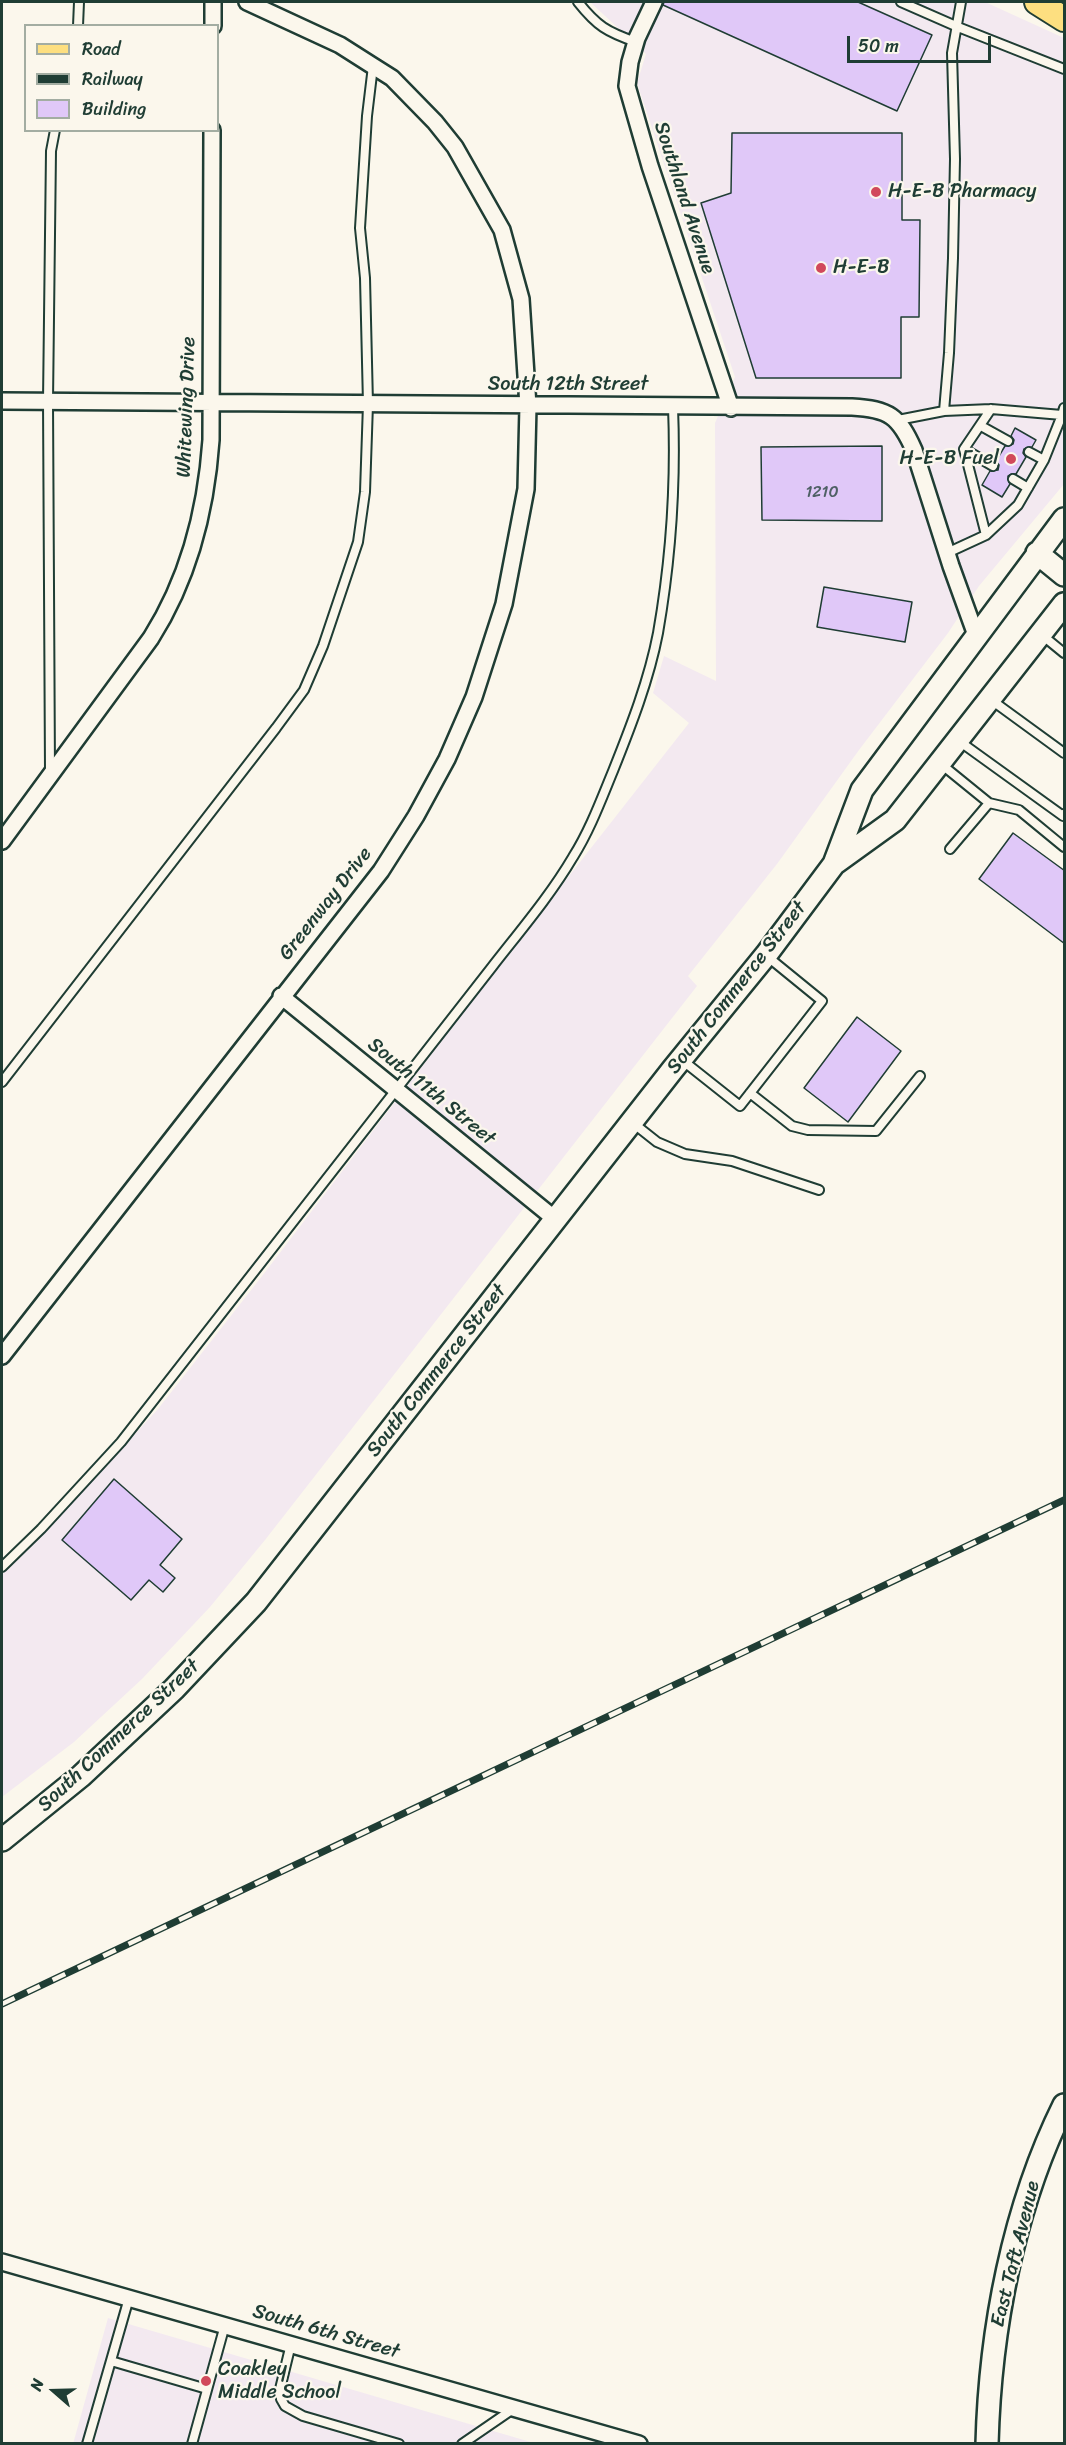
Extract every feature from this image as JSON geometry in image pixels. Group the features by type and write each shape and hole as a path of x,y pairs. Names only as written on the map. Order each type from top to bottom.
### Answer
{"main road":[{"path":"1037,2 1065,19"},
{"path":"1055,2 1065,5"},
{"name":"South Commerce Street","path":"4,1834 81,1776 174,1689 256,1602 681,1059 766,955 834,864 862,790 1065,519"},
{"path":"1038,553 1065,575"},
{"name":"South Commerce Street","path":"834,864 895,820 1065,604"},
{"name":"East Taft Avenue","path":"987,2444 988,2404 995,2333 1011,2258 1032,2184 1065,2105"}],"street":[{"path":"213,2 213,24"},
{"name":"Greenway Drive","path":"2,1356 280,996 381,871 410,825 447,759 474,697 504,604 526,489 528,406 521,299 502,230 455,147 435,122 392,78 340,45 247,2"},
{"name":"Southland Avenue","path":"654,2 636,42 630,62 627,86 650,166 731,408"},
{"name":"Whitewing Drive","path":"2,841 151,639 169,609 192,552 200,523 209,467 212,132"},
{"name":"South 12th Street","path":"2,401 868,408 884,411 898,420"},
{"path":"898,420 907,433 914,450 977,638"},
{"name":"South 11th Street","path":"280,996 555,1220"},
{"name":"South 6th Street","path":"2,2262 639,2444"}],"lane":[{"path":"78,24 79,2"},
{"path":"578,2 590,18 602,28 636,42"},
{"path":"901,2 1065,69"},
{"path":"944,411 949,352 955,159 952,53 961,2"},
{"path":"2,1082 304,690 327,636 358,542 365,492 368,404 365,278 360,228 367,116 373,66"},
{"path":"50,776 48,401 51,151 55,132"},
{"path":"2,1567 41,1529 121,1442 552,889 574,856 597,812 626,738 644,687 658,634 673,492 673,407"},
{"path":"964,449 991,409"},
{"path":"898,420 944,411 991,409 1063,412 1044,460 1018,505 986,535 947,553"},
{"path":"981,426 1008,441"},
{"path":"964,449 993,466"},
{"path":"964,449 986,535"},
{"path":"1029,452 1044,460"},
{"path":"1013,479 1028,488"},
{"path":"1041,634 1065,653"},
{"path":"990,699 1065,753"},
{"path":"958,740 1063,816 1065,814"},
{"path":"940,763 989,803 1019,810 1065,847"},
{"path":"950,849 989,803"},
{"path":"681,1059 740,1106 822,1001 766,955"},
{"path":"750,1093 792,1126 808,1130 876,1131 920,1076"},
{"path":"632,1122 657,1142 685,1154 732,1161 819,1190"},
{"path":"87,2444 129,2298"},
{"path":"192,2444 225,2325"},
{"path":"291,2344 280,2390 280,2399 285,2406 303,2416 399,2444"},
{"path":"111,2361 207,2389"},
{"path":"462,2444 515,2408"}],"shaded area":[{"path":"590,2 985,2 1064,38 1064,484 979,586 948,633 859,750 777,864 688,976 697,986 265,1540 210,1607 142,1679 74,1742 2,1797 2,1574 46,1531 158,1409 511,950 689,723 653,693 664,656 716,681 715,423 735,377 637,83 646,54"},
{"name":"Coakley Middle School","path":"108,2318 534,2443 73,2444"}],"building":[{"path":"664,2 858,2 932,35 897,111 663,5"},
{"name":"H-E-B","path":"732,133 902,133 902,220 920,220 919,317 901,317 901,378 756,378 701,203 731,193"},
{"name":"H-E-B Fuel","path":"1015,428 1036,440 1032,447 1024,449 1023,453 1026,457 1016,474 1008,476 1010,484 1002,497 982,485 990,471 998,470 999,465 996,461 1005,446 1013,444 1014,440 1011,436"},
{"path":"882,446 882,521 762,520 761,447"},
{"path":"824,587 912,602 905,642 817,627"},
{"path":"1013,833 1065,871 1065,944 979,879"},
{"path":"857,1017 901,1051 848,1122 804,1088"},
{"path":"114,1479 182,1539 160,1565 175,1578 163,1592 149,1580 131,1600 62,1540"}],"railway":[{"path":"2,2004 1064,1500"}],"place":[{"name":"H-E-B Pharmacy","path":"876,192"},
{"name":"H-E-B","path":"821,268"},
{"name":"H-E-B Fuel","path":"1011,459"},
{"name":"Coakley Middle School","path":"206,2381"}]}
